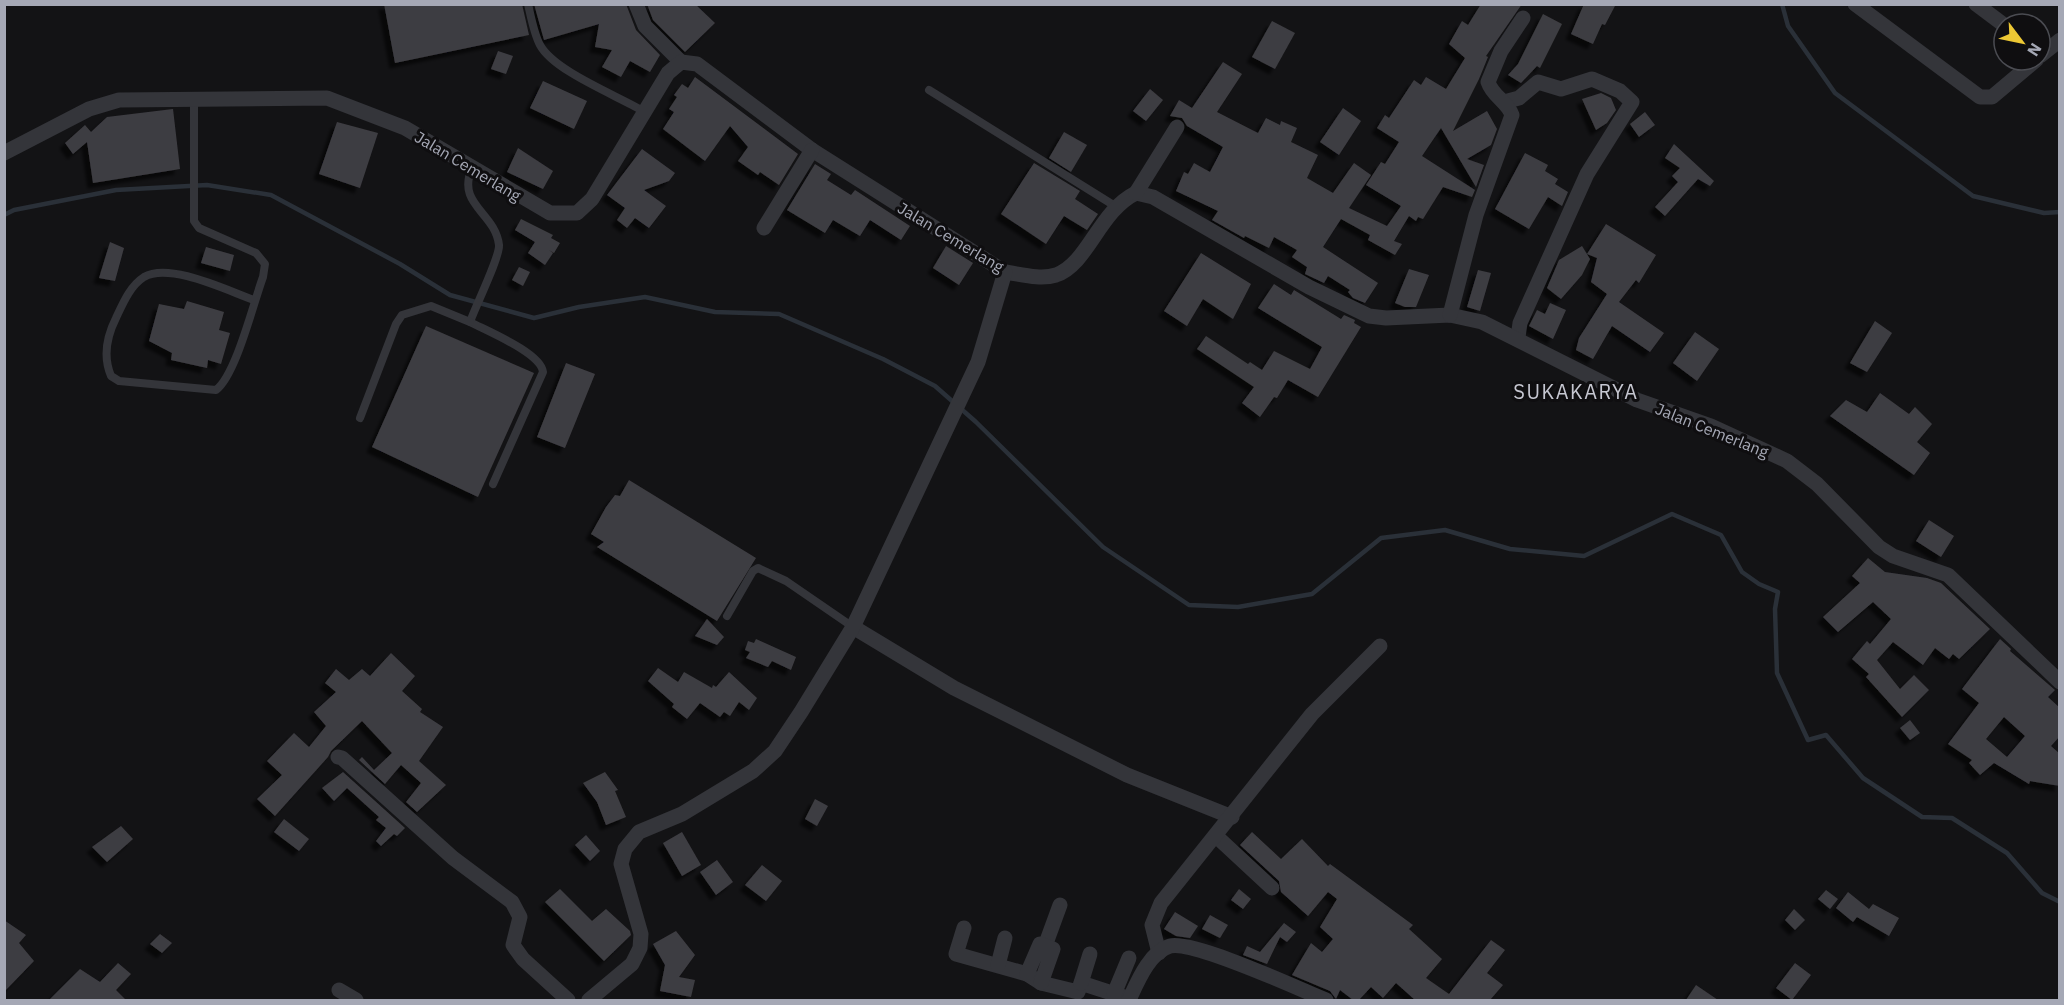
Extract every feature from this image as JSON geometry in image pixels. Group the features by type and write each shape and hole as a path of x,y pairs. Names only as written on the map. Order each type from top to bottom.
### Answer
{"street":[{"path":"636,4 645,26 681,62"},
{"path":"1855,4 1980,97 1992,97 2021,72"},
{"path":"1976,4 1992,16"},
{"path":"1450,315 1476,215 1512,115 1504,102 1491,92 1488,82 1501,51 1523,18"},
{"name":"Jalan Cemerlang","path":"4,153 89,109 119,100 327,98 405,128 550,213 577,213 592,199 668,73 681,62 697,64 812,150 1005,272 1044,276 1055,275 1068,268 1082,253 1115,206 1136,193 1153,197 1309,287 1369,316 1386,318 1450,315 1482,322 1518,337 1637,400 1711,426 1787,461 1817,484 1879,547 1893,556 1948,575 2060,682"},
{"path":"1504,102 1520,98 1538,82 1561,89 1592,79 1620,91 1632,102 1587,174 1520,323 1518,337"},
{"path":"1136,193 1178,127"},
{"path":"764,228 812,150"},
{"path":"590,1000 632,964 640,948 641,934 621,864 629,842 639,832 682,814 764,762 801,712 853,627 978,362 1005,272"},
{"path":"853,627 954,688 1127,775 1232,817"},
{"path":"1159,953 1152,933 1156,909 1232,817 1312,714 1380,646"},
{"path":"338,757 381,792 453,858 512,902 520,916 513,945 523,959 568,1000"},
{"path":"1216,836 1272,888"},
{"path":"1045,946 1060,904"},
{"path":"964,928 956,954 1027,974 1041,983 1078,992 1090,954"},
{"path":"998,965 1005,938"},
{"path":"1027,974 1040,944 1053,949 1041,983"},
{"path":"1081,983 1130,1000 1138,980 1159,953 1169,946 1200,951 1326,1000"},
{"path":"1114,994 1129,958"},
{"path":"339,990 356,1000"}],"lane":[{"path":"528,4 539,44 546,54 560,66 643,111"},
{"path":"929,90 1115,206"},
{"path":"194,98 194,221 199,228 256,253 265,264 263,277 232,366 223,385 216,390 119,381 111,376 106,354 111,329 133,287 144,278 165,272 254,300"},
{"path":"470,322 499,248 496,231 470,197 466,182 472,168"},
{"path":"360,418 396,324 402,315 431,306 470,322 534,356 543,366 543,372 493,484"},
{"path":"727,616 753,572 758,568 786,581 853,627"}],"building":[{"path":"384,4 522,4 529,35 395,63"},
{"path":"534,4 626,4 636,30 660,55 650,72 630,61 621,77 602,67 612,50 595,47 599,24 544,40"},
{"path":"647,4 695,4 715,23 685,52 653,20"},
{"path":"1481,4 1522,4 1486,56 1488,57 1479,79 1453,131 1487,111 1497,129 1491,145 1467,159 1484,165 1476,187 1441,128 1422,156 1475,190 1472,197 1443,187 1423,219 1418,217 1416,221 1409,216 1394,241 1402,244 1395,255 1368,240 1370,235 1341,219 1323,247 1378,283 1365,303 1353,298 1348,292 1350,290 1328,276 1324,283 1305,274 1307,267 1292,257 1297,250 1274,237 1269,248 1245,236 1244,238 1212,220 1218,211 1176,191 1184,172 1188,174 1194,163 1210,172 1223,147 1187,126 1182,118 1170,116 1179,100 1192,108 1223,62 1242,74 1217,112 1258,133 1266,118 1280,125 1281,121 1297,128 1291,142 1318,155 1307,178 1333,193 1354,163 1371,175 1349,208 1387,226 1401,206 1366,185 1381,162 1385,164 1399,142 1377,128 1385,115 1389,118 1414,80 1421,85 1426,77 1446,89 1465,58 1449,44 1462,21 1468,25"},
{"path":"1584,4 1616,4 1605,25 1602,24 1593,44 1571,34"},
{"path":"1543,14 1562,24 1540,68 1537,66 1521,83 1508,75 1518,64"},
{"path":"1272,21 1295,33 1275,69 1252,57"},
{"path":"498,51 513,56 506,74 491,69"},
{"path":"695,77 798,154 779,185 760,172 758,175 738,161 748,147 730,126 705,161 663,129 674,112 669,109 677,97 674,95 682,84 688,88"},
{"path":"543,81 587,101 574,129 530,108"},
{"path":"1150,89 1163,100 1146,121 1133,111"},
{"path":"1601,93 1611,98 1616,110 1607,123 1596,130 1582,99"},
{"path":"1343,108 1361,121 1339,155 1320,142"},
{"path":"173,109 180,169 93,183 87,142 73,154 65,143 85,125 91,132 107,117"},
{"path":"1645,112 1655,125 1639,137 1630,124"},
{"path":"337,122 378,133 360,188 319,174"},
{"path":"1064,132 1087,145 1071,172 1049,158"},
{"path":"1674,144 1714,181 1710,186 1698,179 1665,216 1655,207 1678,182 1672,176 1680,168 1665,158"},
{"path":"518,148 553,171 543,189 507,172"},
{"path":"642,149 675,173 669,181 644,190 666,206 649,228 635,218 627,228 617,220 625,208 607,195"},
{"path":"1525,153 1548,165 1545,171 1558,179 1555,184 1568,192 1562,206 1548,197 1529,229 1495,209"},
{"path":"1034,163 1080,191 1075,199 1098,214 1087,230 1064,216 1046,244 1001,214"},
{"path":"815,164 831,174 827,180 851,195 855,190 910,226 901,240 870,220 860,236 833,220 825,233 787,210"},
{"path":"521,219 553,235 551,238 560,243 554,253 549,250 553,253 545,265 528,253 535,242 515,230"},
{"path":"1606,224 1656,255 1639,283 1636,280 1619,302 1664,333 1650,352 1612,326 1593,359 1576,350 1579,338 1607,294 1591,282 1597,258 1587,254"},
{"path":"110,242 124,248 115,281 99,278"},
{"path":"946,246 973,263 959,285 933,268"},
{"path":"1582,246 1590,259 1582,275 1561,299 1547,288 1559,260"},
{"path":"206,247 234,255 230,271 201,263"},
{"path":"1201,253 1251,284 1233,319 1203,299 1187,326 1164,311"},
{"path":"519,267 530,272 523,286 512,280"},
{"path":"1409,269 1429,275 1416,307 1405,307 1395,303"},
{"path":"1478,270 1491,273 1480,311 1467,307"},
{"path":"1274,284 1291,295 1294,290 1341,319 1344,315 1355,320 1354,323 1361,327 1318,397 1288,380 1277,398 1274,397 1260,417 1242,403 1254,387 1197,349 1206,336 1248,364 1250,362 1262,370 1274,351 1310,369 1322,347 1258,308"},
{"path":"187,301 224,312 219,330 230,333 221,364 208,360 207,368 171,360 172,353 149,341 159,304 184,309"},
{"path":"1550,303 1566,310 1553,339 1529,326 1537,310 1545,314"},
{"path":"1875,321 1892,333 1867,372 1850,363"},
{"path":"426,326 534,373 478,497 372,447"},
{"path":"1695,332 1719,349 1697,381 1673,363"},
{"path":"566,363 595,374 565,448 537,437"},
{"path":"1880,393 1909,414 1915,407 1932,424 1917,442 1930,453 1914,475 1830,416 1846,400 1867,412"},
{"path":"629,480 756,558 717,621 597,547 604,542 591,534 606,507 615,495 620,496"},
{"path":"1929,520 1954,536 1941,557 1916,541"},
{"path":"1868,558 1885,572 1927,578 1941,583 1990,629 1959,659 1953,654 1949,659 1935,648 1923,665 1893,642 1877,660 1900,689 1914,675 1929,690 1902,717 1866,677 1869,674 1852,659 1867,641 1870,644 1891,619 1873,602 1838,632 1823,617 1860,583 1852,576"},
{"path":"707,619 724,637 717,645 695,636"},
{"path":"756,639 796,657 791,670 772,661 768,667 746,658 750,652 745,650 748,641 754,643"},
{"path":"2000,639 2011,649 2010,651 2055,690 2048,697 2060,708 2060,736 2051,746 2060,754 2060,786 2030,781 2029,784 1994,763 1980,775 1969,763 1972,760 1948,744 1979,703 1962,689","holes":["2004,717 2025,736 2007,757 1986,739"]},
{"path":"391,653 415,676 402,691 422,709 420,712 443,727 419,761 446,785 417,812 406,802 421,783 401,765 385,784 359,760 362,757 374,770 392,753 362,721 331,751 275,816 257,799 282,775 267,761 294,733 309,747 326,726 314,712 336,692 325,683 336,669 349,680 362,669 370,676"},
{"path":"658,668 678,682 684,672 712,688 713,685 716,687 729,672 757,698 749,710 739,702 730,716 724,712 720,717 700,703 687,719 672,707 674,704 648,681"},
{"path":"1910,720 1920,733 1910,740 1900,728"},
{"path":"343,772 405,828 397,836 394,834 381,846 376,841 386,828 376,820 379,817 347,788 334,801 322,788"},
{"path":"605,772 618,790 615,791 626,817 606,825 597,802 583,783"},
{"path":"815,799 828,806 817,826 805,819"},
{"path":"284,819 309,839 299,851 274,832"},
{"path":"121,826 133,839 107,862 92,847"},
{"path":"682,832 701,865 682,876 663,843"},
{"path":"1252,832 1281,859 1302,839 1328,866 1330,864 1413,925 1409,929 1442,959 1426,978 1449,994 1491,940 1505,950 1487,973 1503,985 1490,1000 1415,1000 1396,983 1383,998 1371,987 1359,1000 1353,1000 1340,990 1336,999 1330,991 1292,975 1311,943 1322,952 1333,939 1320,927 1337,899 1328,892 1308,916 1281,892 1279,881 1240,845"},
{"path":"586,835 600,851 590,861 575,845"},
{"path":"717,860 733,882 716,895 700,872"},
{"path":"762,865 782,881 766,901 745,885"},
{"path":"560,889 592,921 606,909 630,931 631,935 604,961 545,902"},
{"path":"1239,889 1251,899 1243,909 1231,900"},
{"path":"1826,890 1838,899 1830,909 1818,899"},
{"path":"1848,892 1869,909 1873,904 1899,918 1889,936 1857,917 1853,922 1836,908"},
{"path":"1794,909 1805,920 1795,930 1785,920"},
{"path":"1175,912 1198,926 1190,938 1176,936 1164,929"},
{"path":"1210,915 1228,925 1220,938 1202,929"},
{"path":"4,920 26,935 19,943 34,961 4,992"},
{"path":"1284,923 1296,932 1287,942 1280,937 1267,964 1243,955 1247,946 1260,952"},
{"path":"676,931 695,955 679,977 695,980 691,997 660,991 665,965 653,944"},
{"path":"160,934 172,943 162,953 150,944"},
{"path":"118,963 131,974 116,990 126,1000 49,1000 80,969 100,982"},
{"path":"1795,963 1811,975 1792,1000 1776,988"},
{"path":"1696,985 1718,1000 1686,1000"}],"waterway":[{"path":"1782,4 1788,26 1835,93 1973,196 2044,213 2060,212"},
{"path":"4,215 14,210 116,190 207,185 271,195 400,264 450,295 534,318 579,307 645,297 715,312 779,314 883,359 935,386 976,422 1103,547 1189,605 1238,607 1312,594 1381,538 1445,530 1510,549 1584,556 1672,514 1721,535 1742,572 1759,584 1778,592 1775,609 1777,673 1808,740 1826,735 1863,778 1922,817 1952,818 2007,853 2042,893 2060,902"}],"district":[{"name":"SUKAKARYA","path":"1576,391"}]}
